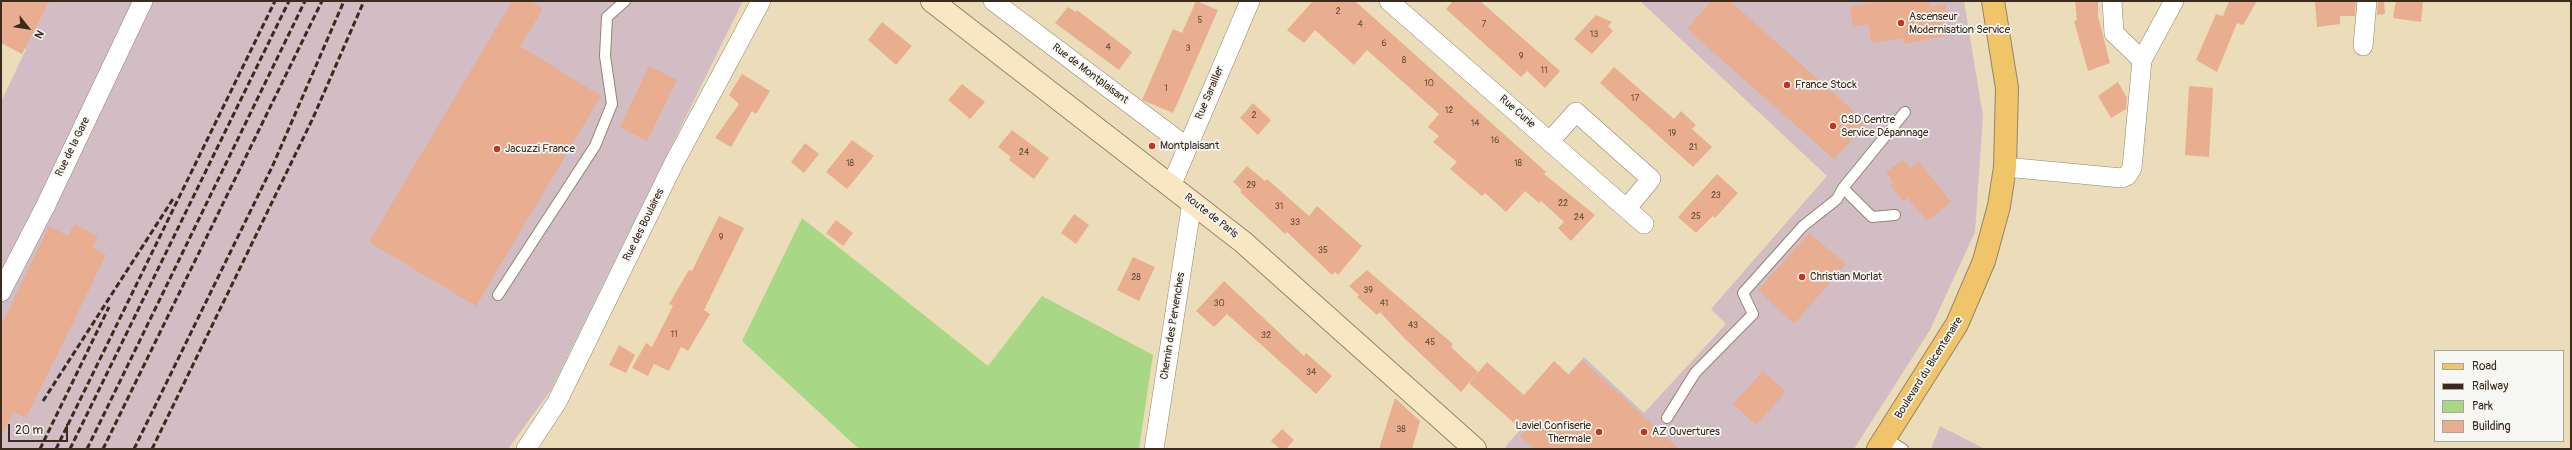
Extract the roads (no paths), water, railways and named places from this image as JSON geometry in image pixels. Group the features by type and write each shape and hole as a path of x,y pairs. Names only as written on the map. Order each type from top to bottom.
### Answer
{"main road":[{"name":"Route de Paris","path":"932,1 1243,242 1475,449"},
{"name":"Boulevard du Bicentenaire","path":"1881,443 1957,324 1984,261 1999,206 2005,167 2007,88 1993,1"}],"street":[{"name":"Rue de la Gare","path":"1,292 45,207 143,1"},
{"name":"Rue des Boulaires","path":"526,449 557,402 674,163 761,1"},
{"name":"Rue de Montplaisant","path":"993,1 1187,147"},
{"name":"Rue Sarailler","path":"1171,186 1250,1"},
{"name":"Rue Curie","path":"1389,1 1644,224"},
{"path":"2112,1 2114,33 2142,60"},
{"path":"2005,167 2122,178 2127,176 2132,168 2142,60 2174,1"},
{"path":"2363,46 2367,1"},
{"path":"1550,141 1576,112 1651,179 1627,208"},
{"name":"Chemin des Pervenches","path":"1154,449 1192,202"}],"lane":[{"path":"498,295 595,146 612,104 605,56 607,17 625,1"},
{"path":"1667,418 1695,373 1753,314 1743,293 1803,226 1837,199 1843,188 1905,112"},
{"path":"1843,188 1872,218 1895,215"},
{"path":"1881,443 1903,449"}],"railway":[{"path":"56,449 275,1"},
{"path":"70,449 289,1"},
{"path":"87,449 305,1"},
{"path":"103,449 322,1"},
{"path":"134,449 273,165 344,1"},
{"path":"152,449 313,118 364,1"},
{"path":"43,401 173,199"},
{"path":"40,449 109,307"}],"place":[{"name":"Ascenseur Modernisation Service","path":"1901,23"},
{"name":"France Stock","path":"1787,85"},
{"name":"CSD Centre Service Dépannage","path":"1833,126"},
{"name":"Montplaisant","path":"1152,146"},
{"name":"Jacuzzi France","path":"497,149"},
{"name":"Christian Morlat","path":"1802,277"},
{"name":"Laviel Confiserie Thermale","path":"1599,432"},
{"name":"AZ Ouvertures","path":"1644,432"}]}
